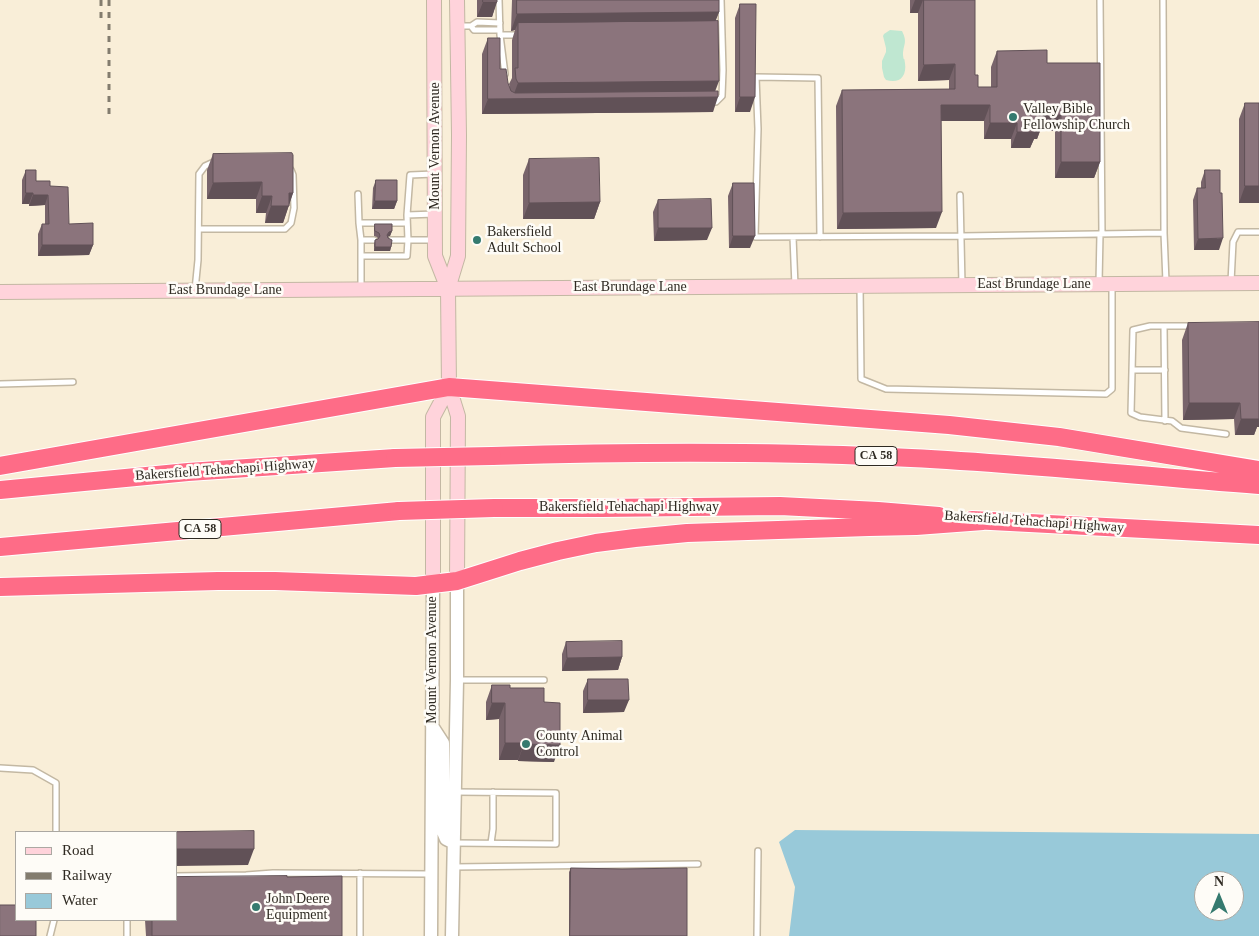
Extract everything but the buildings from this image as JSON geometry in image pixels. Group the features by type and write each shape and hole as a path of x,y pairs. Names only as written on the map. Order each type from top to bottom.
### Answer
{"highway":[{"path":"0,466 449,387 1001,430 1059,437 1259,470"},
{"name":"Bakersfield Tehachapi Highway","path":"0,490 188,472 395,458 600,453 767,452 872,456 1066,468 1259,485"},
{"name":"Bakersfield Tehachapi Highway","path":"0,547 399,512 494,508 780,506 878,511 983,521 1259,535"},
{"path":"0,587 218,581 416,586 457,581 558,551 634,538 687,533 916,526 983,521"}],"main road":[{"name":"Mount Vernon Avenue","path":"434,0 436,256 448,289"},
{"name":"Mount Vernon Avenue","path":"457,0 464,26 459,135 458,256 448,289 449,387 458,416 457,581"},
{"name":"East Brundage Lane","path":"0,292 1259,283"},
{"name":"Mount Vernon Avenue","path":"433,584 433,417 449,387"}],"street":[{"name":"Mount Vernon Avenue","path":"452,936 457,581"},
{"name":"Mount Vernon Avenue","path":"431,936 433,584"},
{"path":"432,726 443,743 443,832 446,839 454,843"}],"lane":[{"path":"499,0 505,80"},
{"path":"706,102 716,102 722,96 721,0"},
{"path":"860,286 861,379 886,389 1106,394 1112,389 1101,234 1100,0"},
{"path":"1163,0 1166,284"},
{"path":"464,26 477,22 500,22"},
{"path":"464,26 474,30 529,35"},
{"path":"712,34 722,34"},
{"path":"820,237 818,78 756,77 758,129 755,237 820,237 961,236 1164,233"},
{"path":"195,290 198,260 199,174 204,166 219,160"},
{"path":"199,230 285,229 291,223 294,208 293,175 288,162"},
{"path":"361,256 407,256 410,175 436,174"},
{"path":"358,194 361,240 361,289"},
{"path":"960,195 962,285"},
{"path":"407,216 436,214"},
{"path":"359,224 407,224"},
{"path":"1231,283 1233,242 1238,232 1259,232"},
{"path":"793,237 795,286"},
{"path":"361,240 374,240"},
{"path":"390,240 436,240"},
{"path":"1205,326 1150,326 1133,330 1130,413 1140,417 1172,422 1181,428 1226,434"},
{"path":"1164,326 1165,421"},
{"path":"1132,370 1165,370"},
{"path":"0,384 73,382"},
{"path":"457,680 544,680"},
{"path":"0,768 33,770 56,783 56,831"},
{"path":"454,843 556,844 556,793 455,792"},
{"path":"491,843 493,792"},
{"path":"757,936 758,851"},
{"path":"453,867 698,864"},
{"path":"178,876 360,873 432,874"},
{"path":"360,873 360,936"},
{"path":"50,936 54,921"},
{"path":"127,936 128,921"}],"green space":[{"path":"890,30 902,31 905,41 903,55 905,72 901,78 895,81 886,80 882,68 882,61 886,52 883,36"}],"water":[{"path":"795,830 1259,834 1259,936 789,936 795,887 779,842"}],"railway":[{"path":"101,0 101,18"},
{"path":"109,0 109,117"}],"place":[{"name":"Valley Bible Fellowship Church","path":"1013,117"},
{"name":"Bakersfield Adult School","path":"477,240"},
{"name":"County Animal Control","path":"526,744"},
{"name":"John Deere Equipment","path":"256,907"}]}
